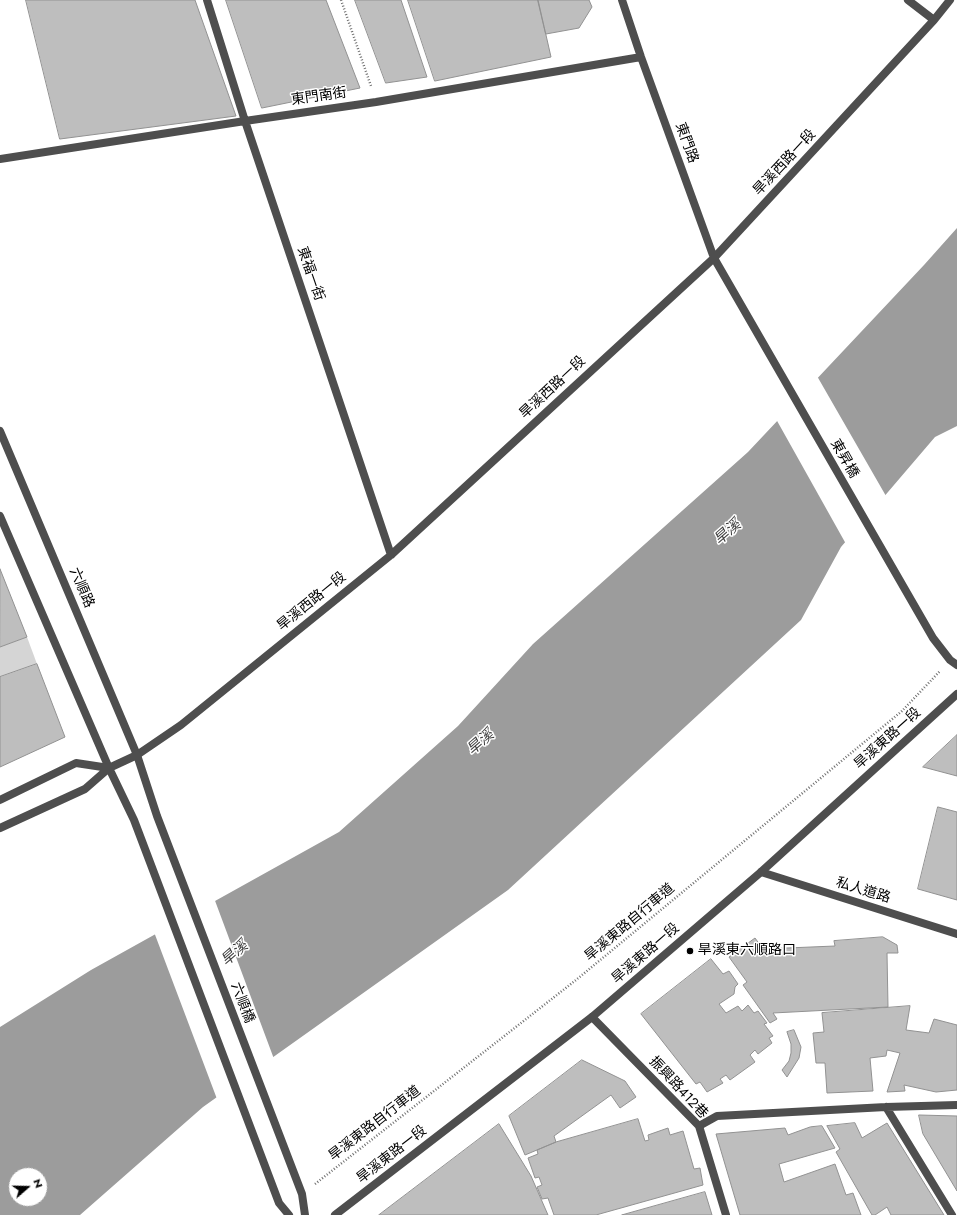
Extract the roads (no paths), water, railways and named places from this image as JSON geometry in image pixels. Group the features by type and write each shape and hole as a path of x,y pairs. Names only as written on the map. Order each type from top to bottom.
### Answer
{"street":[{"name":"東福一街","path":"207,0 245,121 391,555"},
{"name":"東門路","path":"622,0 641,57 714,258 733,292"},
{"path":"908,0 934,20"},
{"name":"旱溪西路一段","path":"0,828 85,789 110,768 137,755 181,725 391,555 714,258 934,20 950,0"},
{"name":"東門南街","path":"0,159 376,102 641,57"},
{"name":"東昇橋","path":"733,292 933,638 950,660 957,665"},
{"name":"六順路","path":"0,431 137,755"},
{"path":"0,516 134,820 279,1203 289,1215"},
{"name":"旱溪東路一段","path":"335,1215 592,1017 761,872 957,694"},
{"name":"六順橋","path":"137,755 157,816 302,1194 305,1215"},
{"path":"0,800 76,763 110,768"},
{"name":"私人道路","path":"761,872 957,934"},
{"name":"振興路412巷","path":"592,1017 699,1126 726,1215"},
{"path":"699,1126 717,1116 886,1107 957,1105"},
{"path":"886,1107 952,1215"}],"water":[{"name":"旱溪","path":"957,228 957,426 935,437 841,547 801,620 508,890 203,1107 80,1215 0,1215 0,1027 91,970 339,832 458,726 533,644 748,452"}],"place":[{"name":"旱溪東六順路口","path":"690,951"}]}
